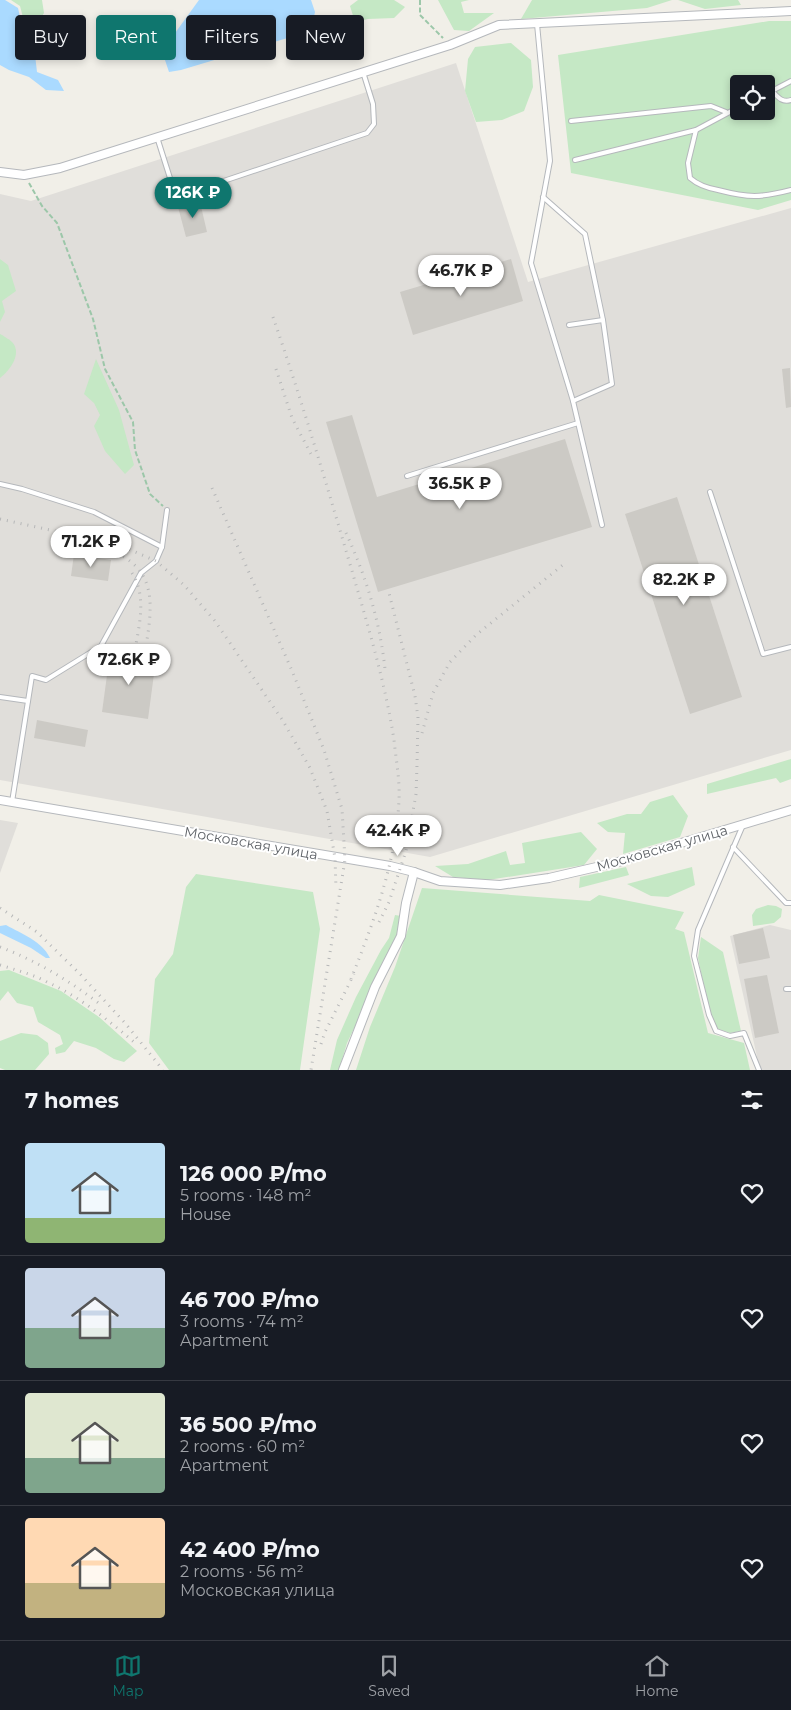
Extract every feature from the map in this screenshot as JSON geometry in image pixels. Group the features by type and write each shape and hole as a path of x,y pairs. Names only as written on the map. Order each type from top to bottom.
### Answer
{"street":[{"path":"0,172 24,174 60,168 450,45 499,25 791,11"},
{"name":"Московская улица","path":"0,800 390,866 440,881 500,885 550,878 618,862 791,810"},
{"path":"343,1070 375,987 401,936 406,902 414,872"}],"lane":[{"path":"537,24 550,161 531,263 573,401 602,525"},
{"path":"157,137 176,197 367,133 374,124 373,104 363,72"},
{"path":"775,89 791,81"},
{"path":"775,94 781,100 787,102 791,100"},
{"path":"571,121 711,106 727,112"},
{"path":"575,160 696,130 730,111"},
{"path":"696,130 688,163 690,178 695,183 741,196 770,195 791,190"},
{"path":"543,197 585,234 603,320 612,384 573,401"},
{"path":"570,326 603,320"},
{"path":"407,476 578,423"},
{"path":"0,484 94,512 162,547"},
{"path":"710,492 763,654 791,647"},
{"path":"12,802 32,676 46,680 101,646 141,573 156,561 162,547 167,510"},
{"path":"0,697 28,700"},
{"path":"743,825 698,930 694,956 709,1016 716,1030 730,1036 744,1033 758,1070"},
{"path":"733,847 786,902 791,903"}],"path":[{"path":"420,0 420,15 450,45"},
{"path":"24,174 42,206 57,223 93,319 105,369 133,422 134,450 150,494 167,510"}],"shaded area":[{"path":"456,63 528,282 791,208 791,750 430,857 0,780 0,194 31,201"},
{"path":"0,820 18,823 0,873"},
{"path":"770,925 791,930 791,1070 760,1070 730,936"}],"green space":[{"path":"11,0 42,0 44,13 43,15 22,15 20,6"},
{"path":"358,0 394,0 405,7 394,18 364,20 364,15 353,15 350,6"},
{"path":"438,0 469,0 461,2 464,13 494,13 469,31 454,30"},
{"path":"532,0 672,0 647,8 521,19"},
{"path":"678,0 738,0 741,5 705,9"},
{"path":"769,21 791,21 791,200 758,210 571,173 558,55"},
{"path":"511,43 531,60 533,87 524,111 502,120 476,122 465,91 468,59 475,47"},
{"path":"0,259 8,265 16,291 2,301 5,312 0,322"},
{"path":"0,334 13,343 16,353 10,367 0,378"},
{"path":"96,359 119,410 134,465 125,474 105,451 94,426 100,415 94,403 84,394"},
{"path":"791,759 791,779 780,783 776,778 707,794 707,784"},
{"path":"673,795 688,816 680,837 623,854 625,833 608,832 597,823 627,814 641,814 650,802"},
{"path":"581,832 597,849 584,865 488,880 453,877 435,866 468,864 506,851 510,865 525,863 522,843"},
{"path":"626,867 629,875 579,888 580,877"},
{"path":"692,867 695,885 668,897 651,896 627,884"},
{"path":"196,874 313,892 320,929 300,1070 169,1070 149,1043 155,979 173,954 186,887"},
{"path":"422,888 590,901 599,895 684,912 675,929 684,932 708,1033 744,1043 750,1070 356,1070 370,1027 395,967"},
{"path":"768,905 782,909 781,917 774,923 753,926 752,915 756,909"},
{"path":"395,915 401,916 396,941 347,1043 339,1070 330,1070 337,1040 356,997 389,938"},
{"path":"701,937 723,952 741,1031 730,1033 718,1029 709,1012 698,958"},
{"path":"9,970 61,991 99,1017 137,1051 124,1062 114,1059 96,1048 74,1041 65,1052 56,1054 55,1048 63,1044 60,1035 38,1022 33,1007 17,1003 8,991 0,1001 0,971"},
{"path":"21,1033 37,1035 48,1043 49,1054 35,1070 5,1070 0,1068 0,1041"}],"water":[{"path":"0,0 5,0 18,8 20,15 15,15 15,60 36,60 37,72 58,80 64,91 46,90 29,77 0,65"},
{"path":"199,0 311,0 315,12 314,15 286,15 286,38 276,42 276,15 188,15"},
{"path":"186,18 186,60 214,60 169,72 165,60 176,60 176,32"},
{"path":"6,925 37,942 50,958 46,958 31,948 0,933 0,926"}],"building":[{"path":"200,202 207,232 186,237 178,207"},
{"path":"511,259 523,301 413,335 400,292"},
{"path":"790,368 791,407 786,408 782,369"},
{"path":"352,415 377,497 565,439 592,527 378,592 326,422"},
{"path":"677,497 742,697 690,714 625,514"},
{"path":"74,554 111,560 108,581 71,576"},
{"path":"110,653 156,659 148,719 102,712"},
{"path":"37,720 88,730 85,747 34,738"},
{"path":"763,928 770,958 739,964 733,935"},
{"path":"767,975 779,1033 755,1038 744,979"}],"railway":[{"path":"273,317 314,444 370,633 390,718 398,770 397,823 389,869 376,913 351,979"},
{"path":"276,369 292,418 313,458"},
{"path":"212,488 293,673 324,750 342,809 345,860 311,1070"},
{"path":"0,519 119,545 156,561 184,585 215,621 283,721 310,768 327,811 335,858 336,888"},
{"path":"346,533 360,566 376,617 385,669"},
{"path":"104,548 123,556 136,566 144,578 149,592 150,607 144,658"},
{"path":"422,733 433,693 450,662 476,635 564,564"},
{"path":"132,573 137,583 141,603 134,656"},
{"path":"379,922 389,902 406,851 416,794 417,765 418,717 415,696 388,589"},
{"path":"0,908 37,932 80,974 125,1023 163,1070"},
{"path":"0,947 53,972 101,1005"},
{"path":"0,965 24,972 59,988 82,1002 135,1043"},
{"path":"321,1044 354,974"}]}
